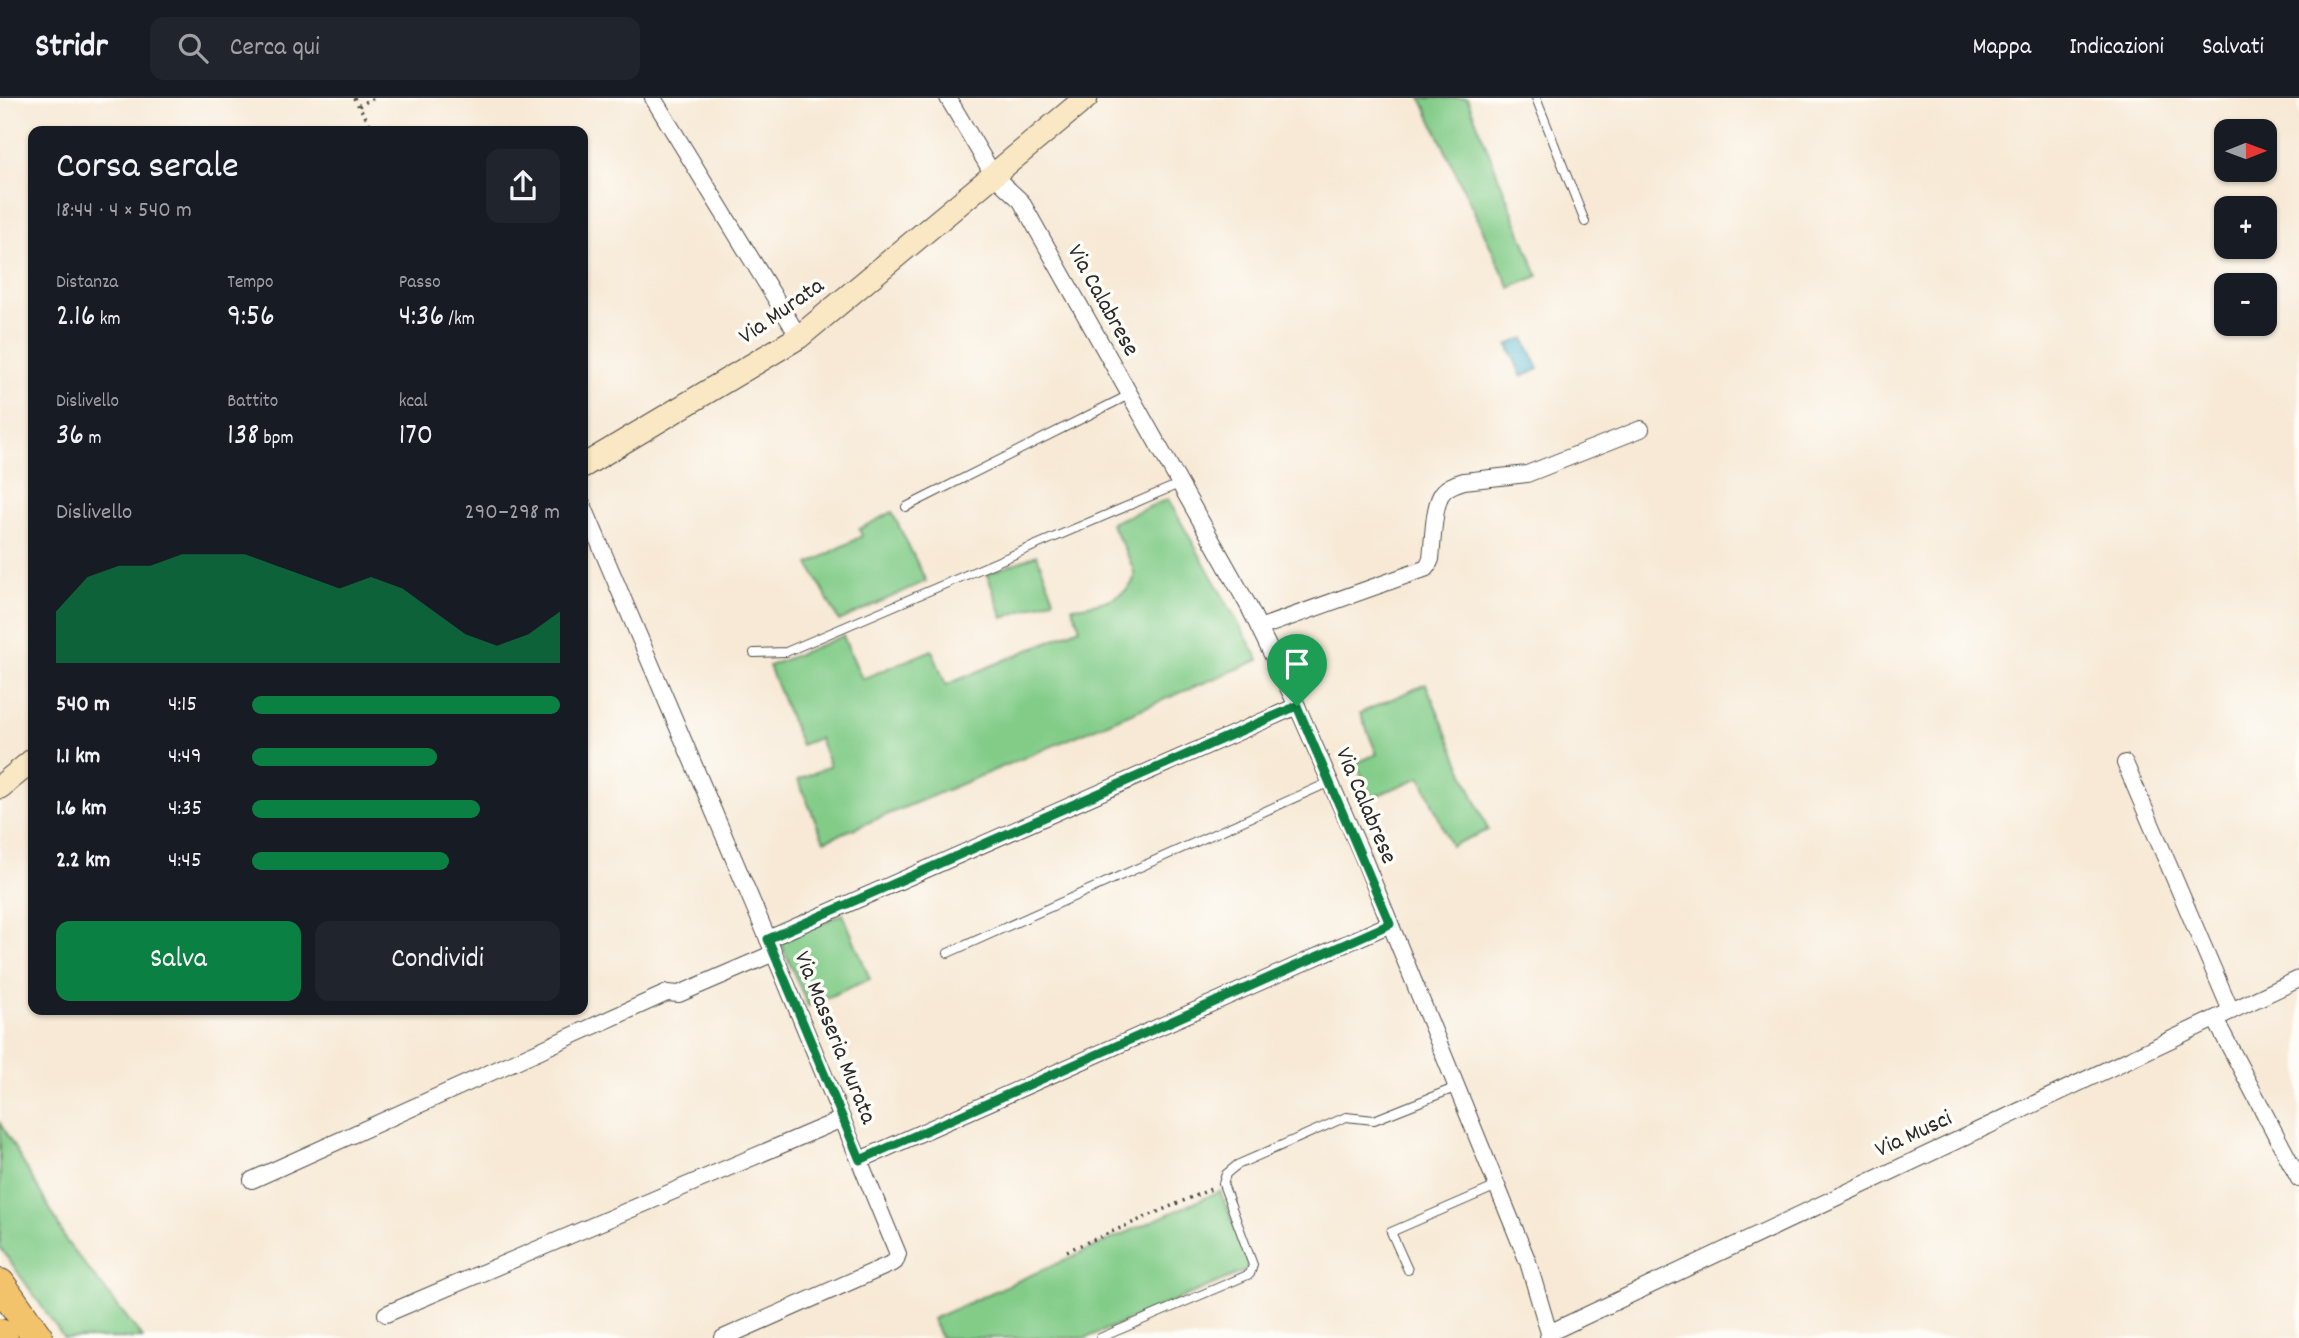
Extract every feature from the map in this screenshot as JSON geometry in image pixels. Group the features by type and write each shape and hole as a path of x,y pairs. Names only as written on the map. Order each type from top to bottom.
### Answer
{"highway":[{"path":"0,1284 38,1338"}],"street":[{"path":"653,98 799,337"},
{"name":"Via Calabrese","path":"948,98 994,176 1021,201 1259,628 1297,706 1390,924 1528,1262 1548,1336"},
{"name":"Via Murata","path":"588,463 799,337 1086,98"},
{"path":"1259,628 1427,568 1431,559 1438,499 1444,490 1455,484 1527,474 1641,429"},
{"name":"Via Masseria Murata","path":"588,517 771,946 898,1254 897,1259 723,1338"},
{"path":"252,1180 667,993 679,994 771,946 1297,706"},
{"path":"2125,763 2231,1011"},
{"path":"0,787 28,764"},
{"path":"860,1160 1390,924"},
{"name":"Via Musci","path":"1548,1336 2299,979"},
{"path":"2215,1019 2299,1179"},
{"path":"386,1314 842,1119"}],"lane":[{"path":"1536,98 1586,222"},
{"path":"906,507 1129,395"},
{"path":"754,653 786,652 1179,484"},
{"path":"948,953 1330,782"},
{"path":"1100,1338 1250,1274 1253,1265 1223,1184 1226,1174 1237,1165 1346,1117 1374,1119 1457,1087"},
{"path":"1408,1270 1391,1232 1497,1186"}],"path":[{"path":"354,98 371,126"},
{"path":"359,106 373,98"},
{"path":"1067,1251 1223,1184"}],"green space":[{"path":"1421,98 1467,98 1538,276 1510,288"},
{"path":"1168,499 1259,660 824,841 798,780 830,766 819,738 801,745 769,666 843,636 862,679 932,650 946,685 1080,628 1072,607 1110,599 1128,589 1133,582 1133,568 1111,523"},
{"path":"892,512 926,581 839,621 809,564 862,536 859,529"},
{"path":"1037,555 1054,599 1003,618 987,574"},
{"path":"1426,684 1488,830 1451,846 1421,777 1371,798 1356,763 1377,754 1360,713"},
{"path":"843,914 870,979 808,1006 780,941"},
{"path":"0,1123 66,1241 143,1338 64,1338 0,1247"},
{"path":"1220,1191 1249,1262 1245,1271 1086,1338 941,1338 932,1319"}],"water":[{"path":"1524,338 1539,369 1522,377 1508,345"}],"route":[{"path":"1297,706 1390,924 860,1160 768,939 1297,706"}]}
